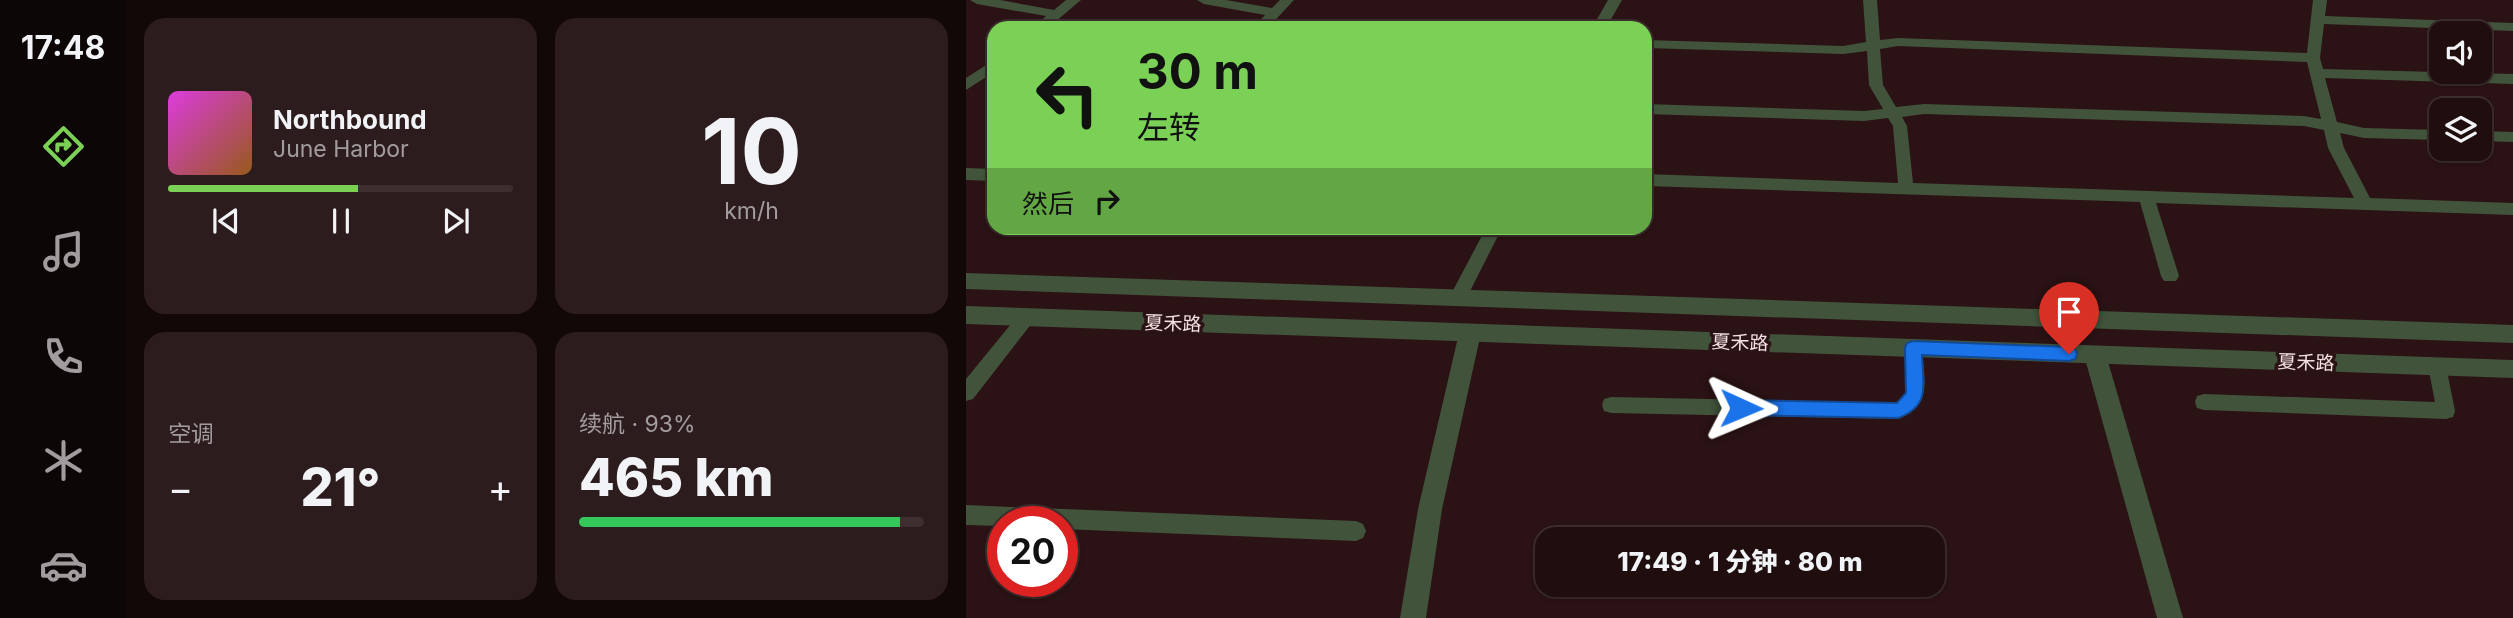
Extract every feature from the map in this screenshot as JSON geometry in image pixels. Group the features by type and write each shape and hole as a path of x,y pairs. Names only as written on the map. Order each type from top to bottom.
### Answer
{"street":[{"name":"夏禾路","path":"966,281 2513,334"},
{"name":"夏禾路","path":"966,315 2513,369"},
{"path":"1413,618 1430,509 1470,333"},
{"path":"2095,355 2170,618"}],"lane":[{"path":"977,0 1056,14"},
{"path":"1048,21 1074,0"},
{"path":"1204,0 1275,13"},
{"path":"1267,21 1287,0"},
{"path":"1603,21 1615,0"},
{"path":"1870,0 1876,85 1900,126 1906,189"},
{"path":"2320,0 2315,66 2336,148 2365,204"},
{"path":"2319,20 2513,27"},
{"path":"1652,44 1843,50 1898,42 2513,79"},
{"path":"966,85 987,70"},
{"path":"1652,109 1864,117 1938,110 2304,121 2364,133 2429,135"},
{"path":"2492,136 2513,137"},
{"path":"966,174 987,175"},
{"path":"1652,180 2513,209"},
{"path":"2146,197 2170,276"},
{"path":"1458,298 1490,235"},
{"path":"966,393 1026,317"},
{"path":"1611,405 1898,411 1915,396 1913,348"},
{"path":"2204,402 2446,411 2437,366"},
{"path":"966,515 1356,531"}],"route":[{"path":"1741,408 1898,411 1915,396 1913,348 2069,354"}]}
